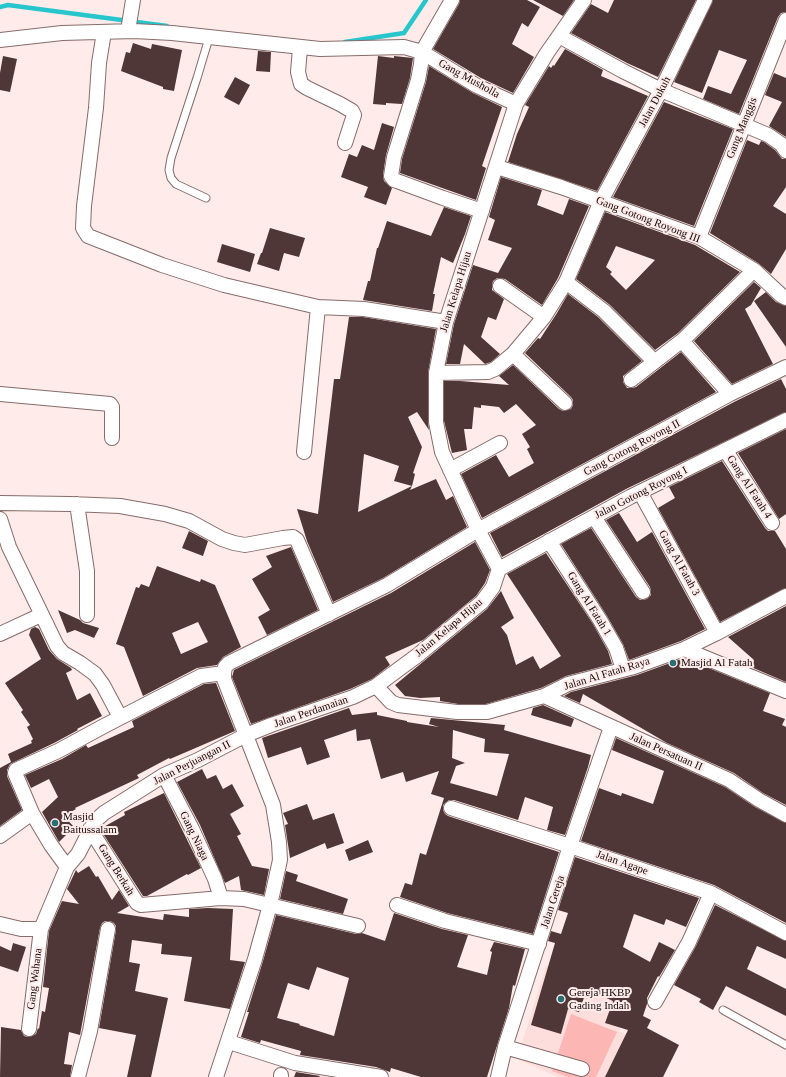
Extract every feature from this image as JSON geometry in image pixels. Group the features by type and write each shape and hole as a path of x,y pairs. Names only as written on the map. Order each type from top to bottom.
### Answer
{"street":[{"path":"128,28 133,0"},
{"path":"452,0 422,52 418,80 391,166 392,178 443,198 482,211"},
{"name":"Jalan Kelapa Hijau","path":"376,686 418,655 482,602 493,587 499,569 478,530 442,452 436,422 436,373 446,322 516,104 547,53 584,0"},
{"name":"Jalan Dukuh","path":"436,373 488,372 495,369 513,354 544,317 566,282 601,201 662,90 705,0"},
{"name":"Gang Manggis","path":"699,237 786,20"},
{"name":"Gang Musholla","path":"0,40 62,33 104,32 128,28 300,48 404,47 422,52 477,86 516,104"},
{"path":"104,32 86,185 83,228 88,236 162,265 224,284 318,307 364,310 446,322"},
{"path":"559,36 623,72 768,135 780,144 786,151"},
{"path":"300,48 298,72 301,84 345,106 352,111 354,115 345,143"},
{"name":"Gang Gotong Royong III","path":"497,166 601,201 699,237 754,270 786,298"},
{"path":"631,380 682,341 754,270"},
{"path":"566,282 604,311 654,361"},
{"path":"500,286 544,317"},
{"path":"304,452 318,307"},
{"path":"682,341 730,394"},
{"path":"513,354 565,403"},
{"name":"Gang Gotong Royong II","path":"224,673 225,667 229,663 387,585 478,530 730,394 786,367"},
{"path":"0,394 110,404 112,407 112,438"},
{"name":"Jalan Gotong Royong I","path":"499,569 640,492 786,420"},
{"path":"450,470 500,443"},
{"name":"Gang Al Fatah 4","path":"726,450 772,523"},
{"name":"Gang Al Fatah 3","path":"640,492 717,633"},
{"path":"0,503 120,506 165,514 189,521 222,539 245,545 293,537 297,540 302,550 329,614"},
{"path":"77,504 87,571 87,615"},
{"path":"594,517 643,592"},
{"path":"0,519 9,546 57,646 63,653 95,674 103,685 120,718"},
{"name":"Gang Al Fatah 1","path":"549,541 600,620 616,648 623,669"},
{"name":"Jalan Al Fatah Raya","path":"376,686 391,702 398,705 457,712 487,712 544,696 568,684 623,669 684,649 786,596"},
{"path":"0,634 41,615"},
{"path":"684,649 786,691"},
{"path":"67,867 50,845 32,813 15,773 16,770 58,751 201,676 224,673 224,679 273,805 279,842 280,860 270,905 255,959 229,1042 216,1077"},
{"name":"Jalan Perdamaian","path":"246,736 271,725 353,698 376,686"},
{"name":"Jalan Persatuan II","path":"544,696 729,780 759,800 786,815"},
{"name":"Jalan Gereja","path":"498,1077 505,1047 570,846 611,727"},
{"name":"Jalan Perjuangan II","path":"41,929 67,867 78,854 95,821 104,813 164,775 246,736"},
{"name":"Gang Niaga","path":"164,775 192,829 215,879 221,898"},
{"name":"Jalan Agape","path":"451,808 711,893 786,933"},
{"path":"0,836 32,813"},
{"name":"Gang Berkah","path":"90,829 137,903 145,905 221,898"},
{"path":"655,1002 689,942 711,893"},
{"path":"221,898 244,899 358,926"},
{"path":"397,905 445,921 539,944"},
{"path":"0,924 21,929 41,929"},
{"name":"Gang Wahana","path":"29,1029 41,929"},
{"path":"78,1077 90,1031 108,929"},
{"path":"229,1042 295,1063 381,1077"},
{"path":"505,1047 582,1069"}],"lane":[{"path":"206,198 176,184 171,178 169,170 171,158 209,38"},
{"path":"723,1010 786,1045"}],"shaded area":[{"path":"546,966 580,976 632,995 619,1031 651,1048 637,1077 558,1077 517,1059"},
{"path":"571,1014 617,1032 596,1077 568,1077 552,1071"}],"building":[{"path":"460,0 527,0 540,7 528,27 522,23 512,44 534,57 513,93 481,78 433,49"},
{"path":"533,0 574,0 563,16"},
{"path":"614,0 696,0 658,77 627,63 571,33 591,4 608,13"},
{"path":"713,0 786,0 786,12 781,13 778,17 739,114 703,99 708,86 731,94 747,60 719,50 702,93 674,82"},
{"path":"133,43 151,49 152,44 182,50 174,91 163,89 163,87 121,71 126,52 130,53"},
{"path":"565,49 603,70 601,76 648,96 597,191 508,162 517,134 529,107 525,105 549,66 551,68 553,65 554,66"},
{"path":"258,51 271,52 270,72 256,71"},
{"path":"3,56 17,59 10,92 0,90 0,73"},
{"path":"378,56 413,58 410,78 402,104 373,104"},
{"path":"429,66 473,93 502,107 482,166 486,168 476,200 400,173 402,159 426,82"},
{"path":"774,73 786,78 786,137 769,126 782,102 765,95"},
{"path":"235,77 250,85 239,105 224,97"},
{"path":"664,102 733,129 694,226 613,197"},
{"path":"382,123 394,127 386,155 383,175 384,181 392,188 386,205 364,197 368,187 341,177 349,154 357,157 362,145 374,150"},
{"path":"747,140 759,145 761,141 764,142 775,150 782,159 786,159 786,187 773,206 786,214 786,249 771,274 758,263 710,233"},
{"path":"501,177 542,190 537,205 563,215 569,199 589,206 558,278 542,305 505,279 497,278 493,281 492,290 504,299 496,320 488,317 481,337 500,354 491,362 485,364 464,344 460,364 446,364 454,324 473,265 498,273 512,248 488,240 495,220 489,217"},
{"path":"444,207 471,216 453,263 441,257 433,294 435,294 432,311 363,300 368,281 370,281 377,248 387,221 431,236"},
{"path":"605,212 695,245 740,272 678,333 655,350 610,305 576,279","holes":["616,246 655,260 626,290 610,274 612,272 606,267"]},
{"path":"270,228 305,238 299,257 284,253 279,271 257,264"},
{"path":"222,244 255,254 250,272 217,262"},
{"path":"754,282 761,288 751,305 745,309 773,364 732,384 694,341"},
{"path":"766,292 776,302 786,306 786,347 754,301"},
{"path":"568,294 598,317 642,361 623,376 623,382 627,388 636,387 681,352 716,392 482,518 461,474 496,455 509,477 534,463 527,449 530,447 522,434 536,425 516,404 504,413 499,407 481,405 481,408 474,407 472,429 464,429 467,450 452,453 444,421 444,381 509,385 499,376 513,365 559,409 563,411 571,409 573,400 571,397 525,353 538,338 540,339"},
{"path":"349,317 363,317 436,329 428,373 429,430 417,412 408,417 422,447 413,473 415,474 412,486 410,490 436,479 446,500 453,496 467,527 383,578 333,602 307,541 297,509 318,514 334,379 340,379","holes":["364,454 399,466 394,481 412,486 358,512"]},
{"path":"781,379 786,389 786,412 626,489 502,557 490,533 734,402"},
{"path":"786,429 786,514 779,519 738,453"},
{"path":"722,461 765,528 768,531 775,531 786,549 786,588 720,622 658,508 675,498 669,487"},
{"path":"619,513 637,542 652,532 705,629 681,641 629,660 623,644 607,616 561,544 591,528 636,597 640,600 647,599 651,595 650,587 606,520"},
{"path":"189,531 208,541 203,556 182,548"},
{"path":"475,542 490,570 485,583 476,596 423,640 385,657 390,665 372,679 350,689 251,724 232,677 234,670 391,593"},
{"path":"291,547 318,610 267,635 258,617 270,610 252,579 272,567 266,556"},
{"path":"546,553 593,624 608,651 612,664 566,676 541,688 486,704 458,704 440,701 440,697 420,698 405,696 395,685 487,609 501,591 514,618 501,627 507,635 516,665 533,656 540,669 561,656 507,574"},
{"path":"157,566 200,582 201,579 215,585 241,647 223,657 217,665 197,668 143,696 124,647 116,644 136,587 139,588 141,584 149,587","holes":["198,622 208,642 181,654 172,633"]},
{"path":"786,606 786,682 751,667 754,660 728,637"},
{"path":"58,610 80,620 83,623 99,628 94,638 75,630 67,633"},
{"path":"35,627 39,629 49,650 57,659 71,668 72,670 66,673 77,700 90,693 102,716 54,743 10,764 7,770 7,776 22,810 0,826 0,768 11,762 8,754 32,743 31,741 33,739 27,727 30,725 21,712 23,710 5,683 41,659 29,635 31,629"},
{"path":"684,658 770,693 763,711 785,719 782,725 786,727 786,805 763,793 734,773 667,743 583,694 580,703 564,696 571,692 637,675"},
{"path":"216,683 235,731 170,759 169,758 137,775 139,778 75,808 76,809 64,816 74,827 59,842 42,812 58,797 49,779 31,788 25,775 62,759 86,745 88,748 134,727 132,721 204,684"},
{"path":"543,705 574,719 571,727 531,715 533,708"},
{"path":"349,708 352,715 377,712 377,715 439,727 429,724 431,718 505,725 504,730 591,755 565,835 547,830 553,807 525,797 518,820 454,800 449,800 443,805 443,810 448,816 559,852 533,934 447,913 400,897 405,883 412,885 420,853 426,855 444,798 431,794 439,771 406,782 403,772 381,779 370,739 357,741 356,729 324,740 330,757 307,765 301,747 268,758 262,738","holes":["453,730 485,739 484,752 509,754 497,796 450,783 456,766 465,763 452,758"]},
{"path":"616,738 725,787 755,807 786,823 786,923 714,885 581,841 599,788 621,796 622,793 653,804 664,771 612,750"},
{"path":"202,769 207,779 216,775 223,789 232,784 244,806 230,814 241,834 237,836 252,866 269,869 264,895 241,890 239,876 225,883 200,825 177,782"},
{"path":"164,793 201,868 147,896 143,896 100,829 125,815 124,812"},
{"path":"307,804 313,820 334,813 344,843 327,849 325,843 290,858 285,825 288,824 283,813"},
{"path":"368,840 373,852 349,861 345,850"},
{"path":"575,857 699,898 686,927 666,919 664,925 634,914 623,947 650,962 659,942 675,950 659,977 658,976 647,998 647,1004 643,1016 651,1020 647,1028 679,1045 663,1077 605,1077 628,1030 605,1023 613,1001 587,989 579,1012 568,1009 561,1034 531,1025 555,943 548,941 551,931 561,934 568,913 558,910"},
{"path":"89,866 96,877 98,876 112,900 119,890 129,906 117,913 163,920 164,914 189,917 189,909 233,909 230,960 245,962 230,1009 184,1001 192,957 161,954 162,944 132,940 129,962 140,964 135,991 168,998 151,1077 127,1077 136,1035 99,1028 116,930 114,923 105,921 102,923 100,928 80,1035 69,1032 64,1064 72,1065 70,1077 0,1077 1,1027 21,1030 24,1036 28,1037 36,1034 38,1028 39,1029 42,1011 45,1012 49,988 43,987 49,931 62,901 79,904 67,889 76,870 78,873"},
{"path":"286,871 298,875 296,881 348,899 343,914 280,899"},
{"path":"715,905 786,941 786,959 757,946 747,969 786,989 786,1016 726,986 713,1010 699,1002 701,999 674,985 696,946"},
{"path":"394,913 442,929 468,935 457,967 487,975 492,952 490,951 494,942 525,949 515,986 513,985 509,1008 487,1077 421,1077 391,1068 390,1072 376,1067 300,1055 301,1051 261,1040 260,1043 241,1037 276,915 356,934 362,933 385,941","holes":["317,967 349,978 334,1036 299,1025 300,1024 277,1018 288,983 309,990"]},
{"path":"13,943 26,947 18,972 0,966 0,946 11,951"},
{"path":"296,1072 320,1076 294,1077"}],"waterway":[{"path":"345,42 404,33 426,0"},
{"path":"0,7 8,5 167,26"}],"place":[{"name":"Masjid Al Fatah","path":"673,663"},
{"name":"Masjid Baitussalam","path":"55,823"},
{"name":"Gereja HKBP Gading Indah","path":"561,999"}]}
